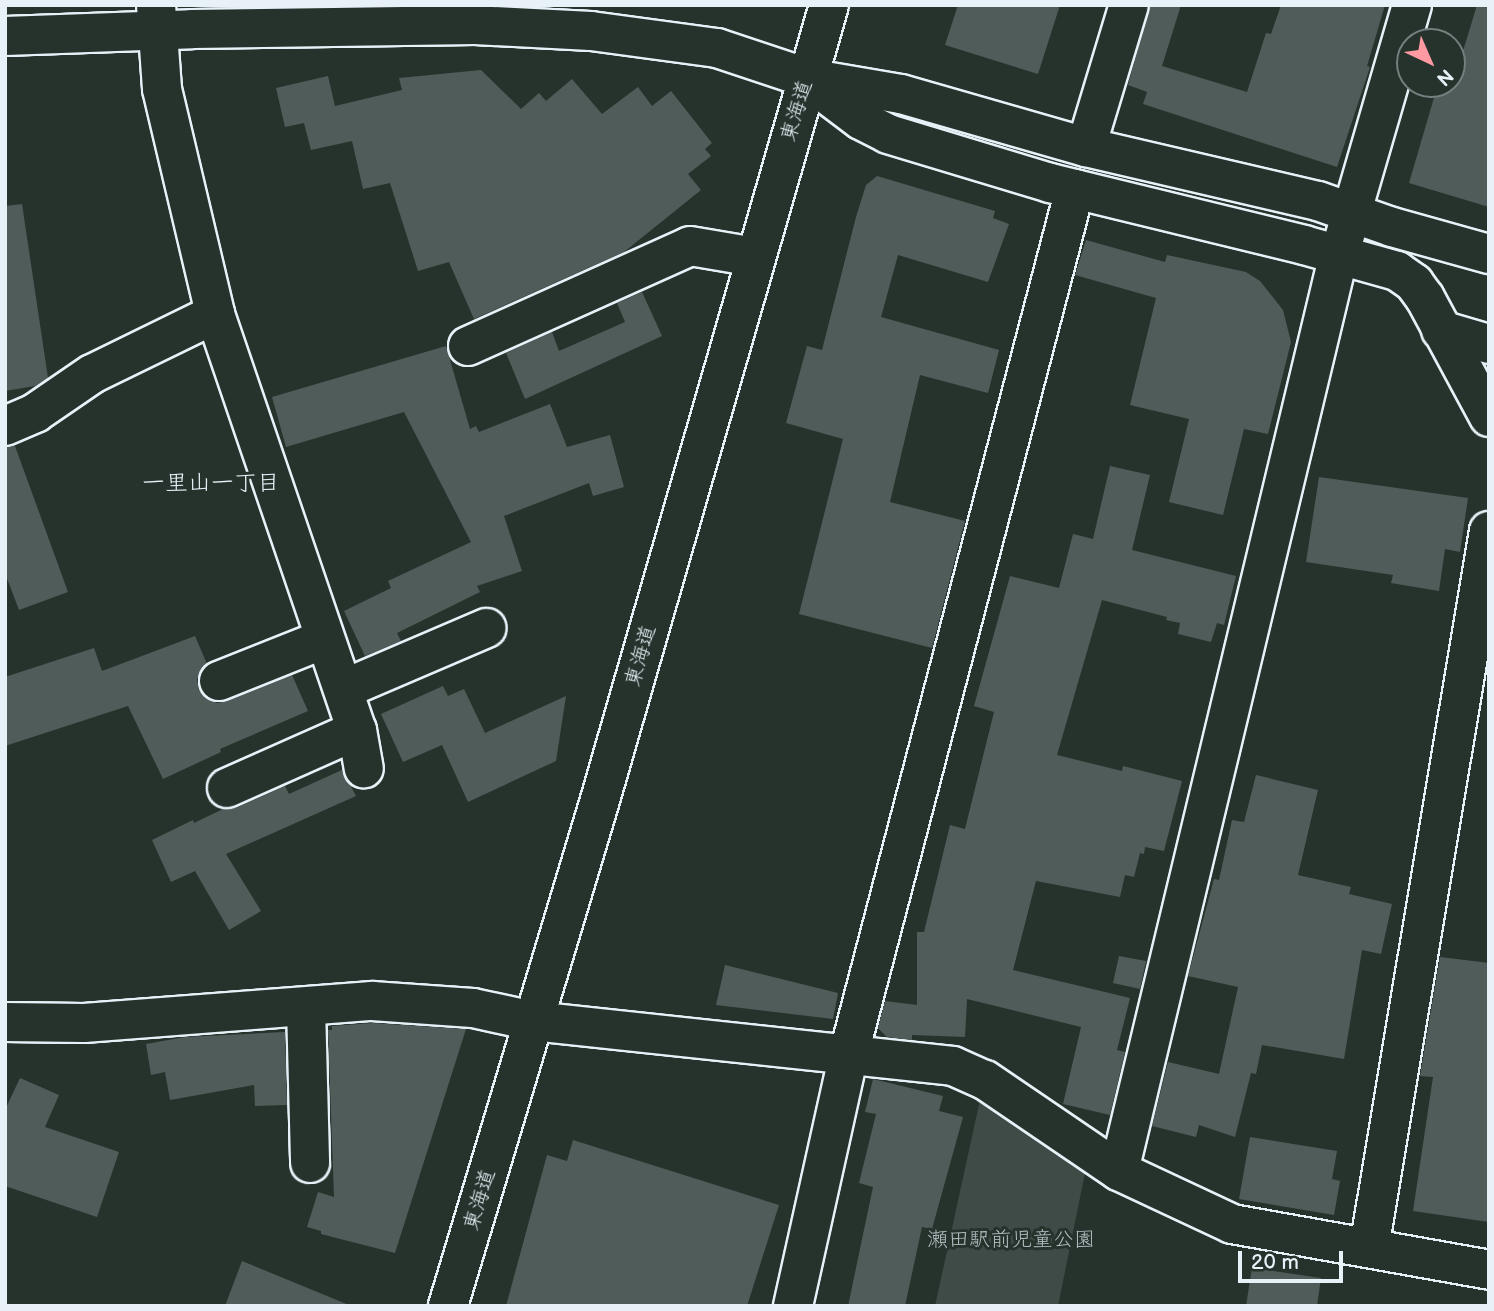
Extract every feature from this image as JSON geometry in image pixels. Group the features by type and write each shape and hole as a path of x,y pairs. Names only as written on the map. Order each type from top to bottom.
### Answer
{"main road":[{"name":"東海道","path":"448,1306 829,5"},
{"path":"1086,147 1129,5"},
{"path":"1119,1171 1339,254 1412,5"},
{"path":"157,18 162,89 215,314 324,639 344,689 357,730 364,768"},
{"path":"5,36 157,18 546,27 716,48 807,78 901,94 1086,147 1243,182 1489,254"},
{"path":"807,78 861,120 888,134 1074,189 1339,254 1397,271 1414,283 1489,417"},
{"path":"793,1306 849,1053 1074,189"},
{"path":"468,346 690,246 755,257"},
{"path":"5,426 35,414 92,374 215,314"},
{"path":"1441,330 1489,344"},
{"path":"1369,1248 1489,531"},
{"path":"344,689 486,628"},
{"path":"219,681 324,639"},
{"path":"228,788 357,730"},
{"path":"5,1022 84,1023 385,1002 473,1008 533,1021 953,1066 985,1080 1119,1171 1233,1224 1489,1270"},
{"path":"306,1007 310,1163"}],"green space":[{"name":"瀬田駅前児童公園","path":"980,1100 1085,1173 1058,1306 935,1306"}],"building":[{"path":"958,5 1060,5 1038,74 945,45"},
{"path":"1150,5 1181,5 1162,66 1247,92 1266,33 1271,34 1281,5 1385,5 1367,66 1370,67 1337,167 1143,104 1147,92 1128,85"},
{"path":"1477,5 1489,5 1489,207 1409,183 1434,98 1466,98 1466,41"},
{"path":"481,70 521,109 539,93 546,101 572,79 602,114 638,87 652,106 671,91 712,143 705,149 711,156 688,174 701,190 624,252 474,319 449,262 418,271 390,183 363,189 352,141 311,150 304,123 285,127 276,88 328,76 335,106 402,90 399,78"},
{"path":"877,176 995,211 993,218 1009,224 988,282 898,255 881,317 999,350 988,393 920,375 890,502 965,521 932,648 799,614 843,439 786,423 807,346 822,350 866,185"},
{"path":"22,204 48,378 35,386 5,391 5,206"},
{"path":"1086,240 1165,262 1167,255 1246,272 1260,281 1283,310 1291,342 1268,434 1244,429 1223,515 1169,502 1189,419 1130,405 1156,298 1075,275"},
{"path":"642,292 662,336 525,399 506,353 552,332 559,351 625,322 617,303"},
{"path":"446,346 470,429 476,426 479,432 550,404 567,447 610,435 624,487 593,496 589,483 504,516 522,571 477,586 480,592 397,633 401,641 365,656 344,611 391,588 388,581 471,542 404,412 286,447 272,397"},
{"path":"15,446 68,592 19,610 5,573 5,447"},
{"path":"1110,466 1150,475 1132,550 1236,576 1224,625 1217,623 1211,642 1178,634 1180,623 1166,620 1167,617 1102,600 1057,755 1122,771 1123,766 1182,781 1164,851 1145,847 1144,854 1140,853 1134,877 1125,875 1120,897 1036,881 1013,970 1130,998 1117,1050 1125,1052 1110,1115 1063,1104 1081,1027 967,999 965,1037 912,1035 912,1040 887,1037 878,1028 885,1001 917,1005 917,932 924,932 950,825 965,829 994,712 974,706 1010,576 1059,588 1073,534 1093,539"},
{"path":"1319,477 1468,498 1460,552 1445,549 1439,591 1391,583 1393,575 1306,562"},
{"path":"195,636 207,664 197,679 199,690 206,699 217,703 227,701 292,675 308,711 220,749 221,752 163,779 128,706 5,746 5,677 94,648 102,671"},
{"path":"443,686 448,696 464,689 485,733 566,696 556,761 468,802 442,745 403,762 381,714"},
{"path":"342,770 356,796 226,854 261,911 229,930 195,871 171,882 152,840 193,820 194,823 223,809 236,808 285,786 289,794"},
{"path":"1256,775 1318,790 1298,875 1351,887 1349,894 1392,904 1381,954 1362,950 1344,1059 1262,1045 1256,1074 1251,1073 1235,1137 1199,1125 1196,1137 1152,1126 1168,1062 1219,1074 1238,987 1188,976 1214,879 1219,880 1232,820 1244,822"},
{"path":"1119,956 1146,961 1140,989 1113,983"},
{"path":"1440,957 1489,963 1489,1222 1413,1211 1433,1077 1420,1076"},
{"path":"725,965 838,993 833,1019 716,1005"},
{"path":"372,1023 466,1029 395,1253 321,1234 321,1231 307,1227 318,1192 334,1197 328,1030 332,1030 332,1026"},
{"path":"285,1032 287,1105 255,1106 254,1085 170,1100 165,1072 151,1075 146,1044 185,1037"},
{"path":"20,1078 59,1095 45,1127 119,1152 97,1217 5,1186 5,1110"},
{"path":"873,1079 943,1096 939,1111 963,1117 932,1229 922,1227 905,1306 848,1306 873,1187 859,1183 876,1114 865,1112"},
{"path":"1250,1137 1337,1151 1332,1179 1340,1181 1334,1215 1239,1199"},
{"path":"573,1140 779,1205 747,1306 506,1306 547,1155 567,1161"},
{"path":"242,1261 349,1305 349,1306 225,1306"},
{"path":"1252,1268 1321,1278 1317,1306 1246,1306"}],"district":[{"name":"一里山一丁目","path":"211,483"}]}
